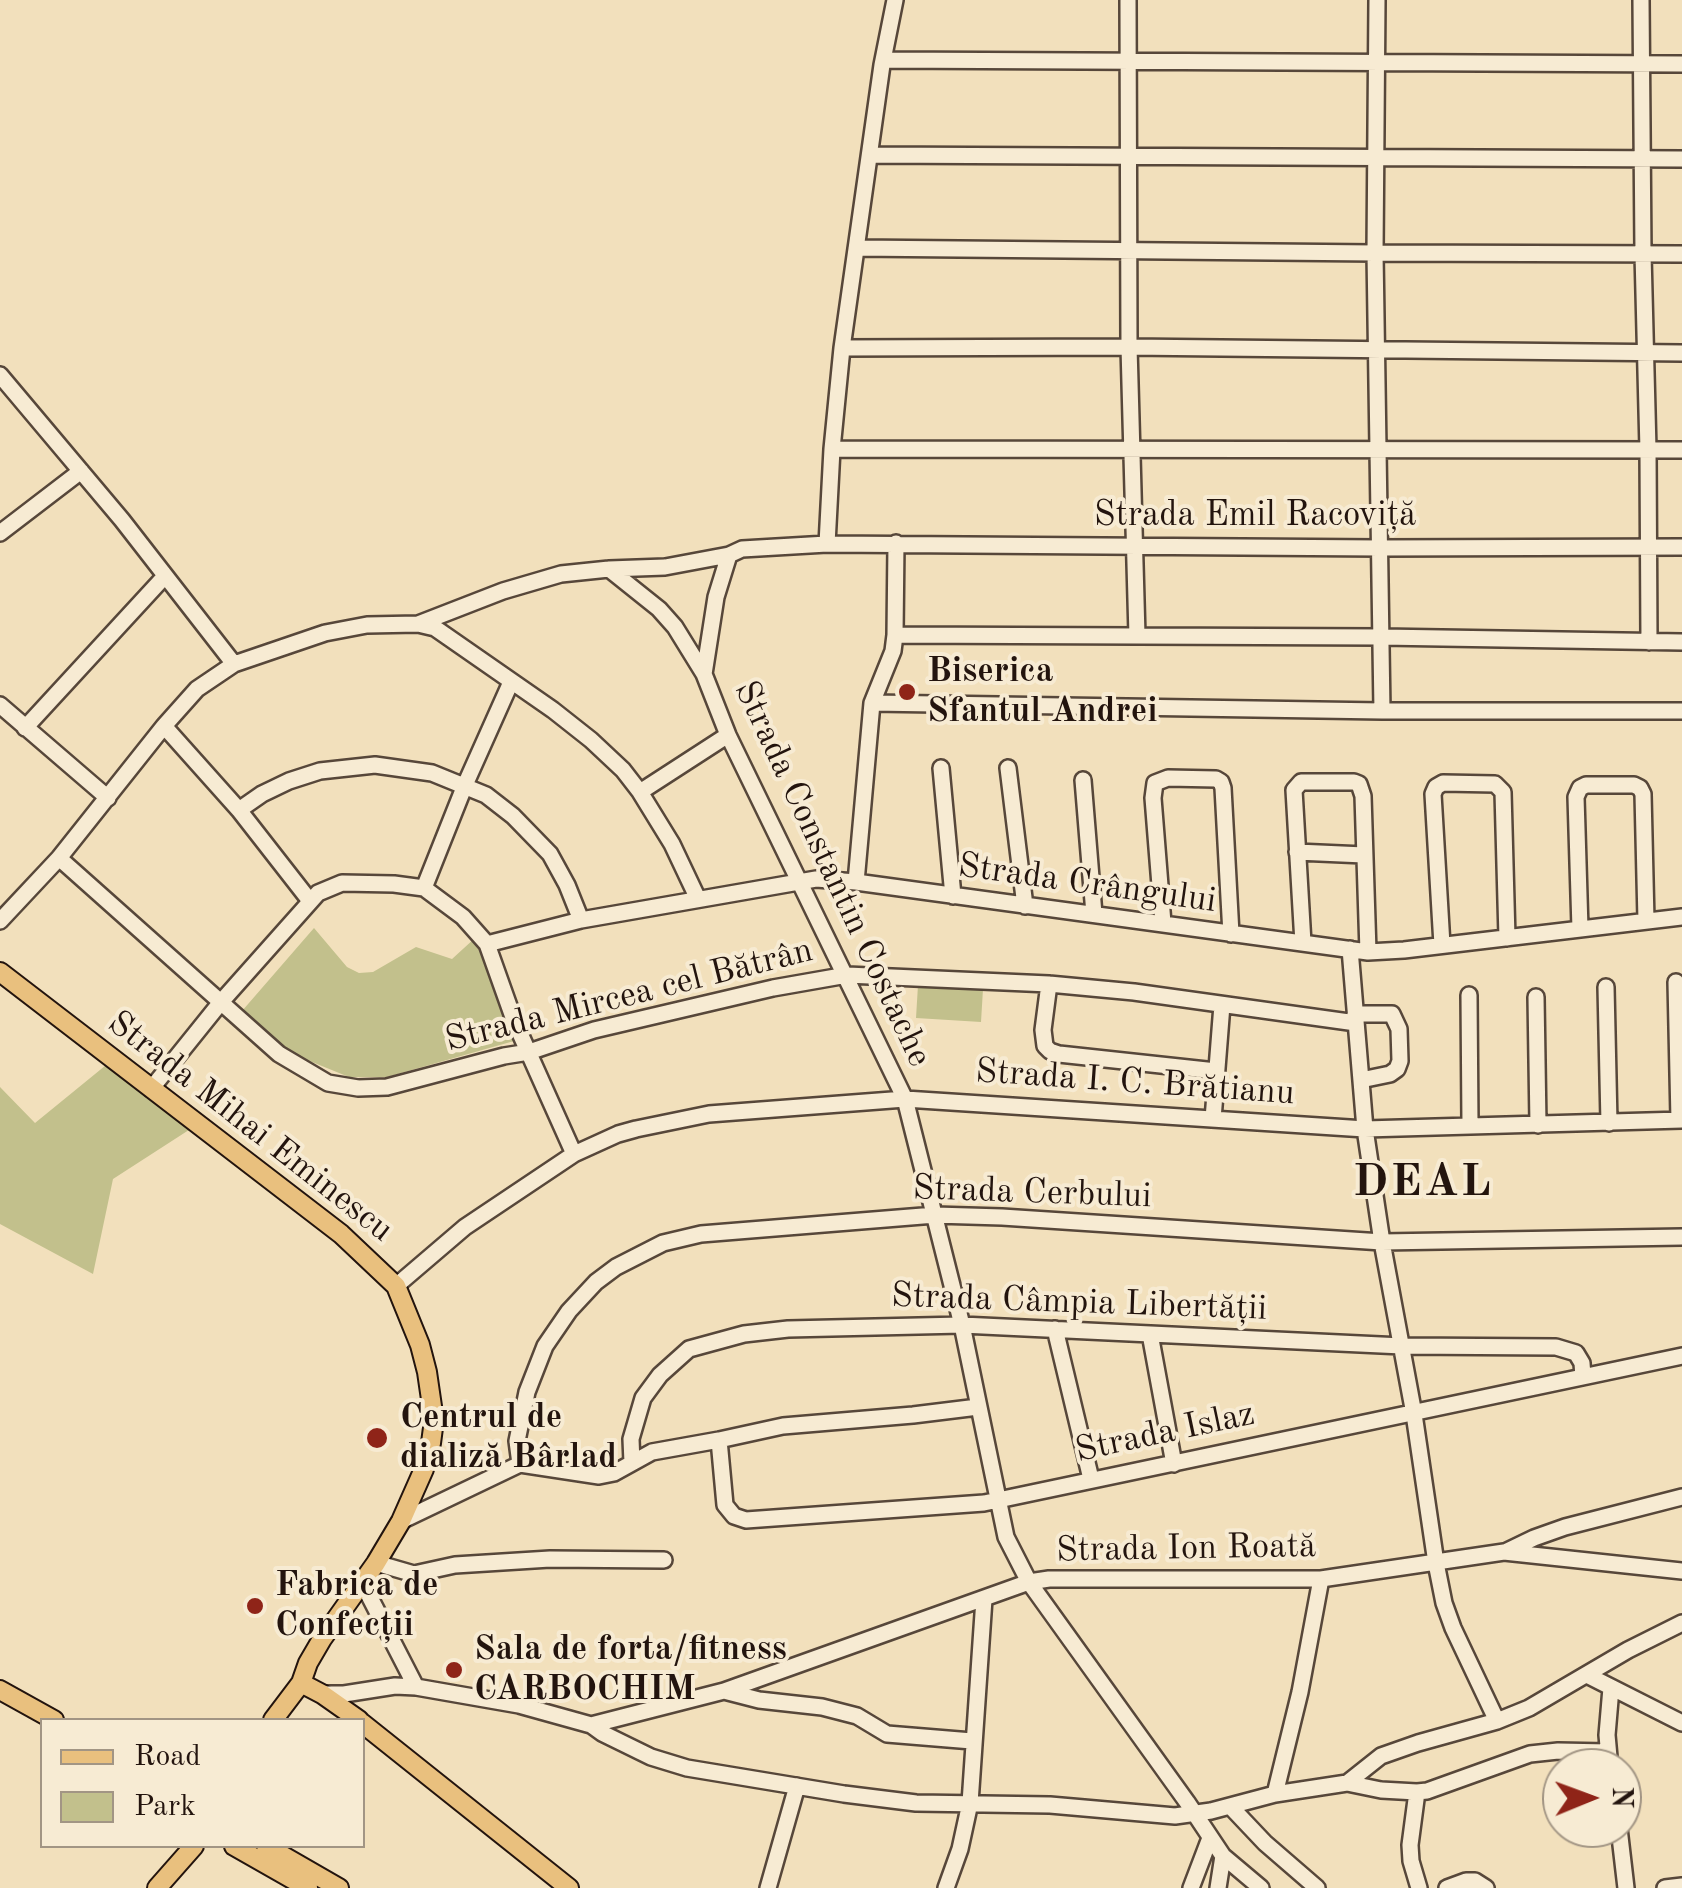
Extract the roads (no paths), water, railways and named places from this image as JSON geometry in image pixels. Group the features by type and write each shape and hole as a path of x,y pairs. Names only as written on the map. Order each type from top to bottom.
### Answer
{"main road":[{"name":"Strada Mihai Eminescu","path":"0,972 341,1234 396,1286 420,1345 434,1420 424,1469 401,1521 376,1563 322,1639 301,1683 275,1718"},
{"path":"301,1683 355,1718"},
{"path":"0,1690 50,1718"},
{"path":"365,1725 570,1888"},
{"path":"238,1848 308,1888"},
{"path":"269,1848 338,1888"},
{"path":"157,1888 189,1849"}],"street":[{"path":"418,624 547,578 609,569 665,567 742,549 827,544 842,348 895,0"},
{"path":"1128,0 1129,348 1137,636"},
{"path":"1378,0 1375,254 1382,711"},
{"path":"1642,0 1649,642"},
{"path":"883,60 1682,64"},
{"path":"870,155 1682,159"},
{"path":"856,248 1682,254"},
{"path":"842,348 1682,353"},
{"path":"0,374 234,664"},
{"path":"832,449 1682,450"},
{"path":"0,533 80,471"},
{"path":"856,882 872,703 895,636 896,543"},
{"name":"Strada Emil Racoviță","path":"827,544 1682,547"},
{"name":"Strada Constantin Costache","path":"729,555 716,597 704,674 728,735 906,1099 962,1324 1006,1537 1029,1582 1223,1856 1261,1888"},
{"path":"609,569 675,627 704,674"},
{"path":"25,728 165,576"},
{"path":"0,920 59,858 197,690 234,664 324,633 367,625 418,624 435,628 591,740 640,792 672,844 698,899"},
{"path":"895,636 1682,642"},
{"path":"424,888 510,682"},
{"path":"872,703 1682,711"},
{"path":"0,705 108,798"},
{"path":"164,726 239,810 310,900"},
{"path":"640,792 728,735"},
{"path":"239,810 262,794 320,771 375,765 432,773 486,796 513,816 550,854 581,920"},
{"path":"942,768 952,896"},
{"path":"1008,768 1024,906"},
{"path":"1163,923 1155,783 1168,778 1216,779 1222,788 1231,934"},
{"path":"1082,780 1094,914"},
{"path":"1304,943 1296,786 1306,781 1354,782 1363,796 1368,952"},
{"path":"1442,945 1433,794 1443,783 1495,784 1503,792 1508,938"},
{"path":"1580,929 1576,797 1586,784 1634,785 1643,794 1646,921"},
{"path":"1297,852 1364,855"},
{"name":"Strada Mircea cel Bătrân","path":"59,858 278,1054 328,1083 387,1087 529,1052 594,1030 846,974 1049,984 1355,1018 1392,1014 1399,1029 1400,1061 1396,1070 1361,1080"},
{"name":"Strada Crângului","path":"488,944 581,920 828,880 1368,952 1682,917"},
{"path":"152,1089 310,900 329,886 342,883 424,888 463,917 488,944 514,1020 574,1154"},
{"path":"1350,949 1366,1129 1436,1563 1453,1628 1497,1721"},
{"path":"1676,982 1680,1120"},
{"path":"1049,984 1043,1030 1045,1046 1050,1050 1216,1070"},
{"path":"1606,988 1609,1122"},
{"path":"1469,995 1470,1125"},
{"path":"1536,996 1538,1124"},
{"path":"1213,1118 1222,1005"},
{"name":"Strada I. C. Brătianu","path":"396,1286 480,1216 574,1154 618,1134 709,1114 906,1099 1366,1129 1680,1120"},
{"name":"Strada Cerbului","path":"520,1464 520,1418 554,1331 582,1296 616,1267 664,1244 701,1234 935,1215 1382,1242 1682,1237"},
{"name":"Strada Câmpia Libertății","path":"632,1462 631,1439 644,1398 660,1375 689,1349 744,1334 788,1330 962,1324 1402,1346 1556,1347 1576,1352 1583,1377"},
{"path":"1055,1328 1091,1479"},
{"path":"1150,1334 1174,1464"},
{"name":"Strada Islaz","path":"719,1440 725,1505 734,1516 746,1520 984,1503 1682,1356"},
{"path":"401,1521 520,1464 598,1476 614,1473 652,1452 783,1426 978,1407"},
{"path":"1504,1552 1565,1528 1682,1497"},
{"name":"Strada Ion Roată","path":"591,1725 724,1691 892,1629 1048,1579 1321,1580 1504,1552 1682,1571"},
{"path":"376,1563 414,1574 456,1565 550,1558 664,1560"},
{"path":"1275,1794 1300,1692 1321,1580"},
{"path":"362,1582 416,1687"},
{"path":"946,1888 970,1803 984,1599"},
{"path":"1347,1783 1381,1756 1529,1708 1679,1626"},
{"path":"1587,1674 1682,1724"},
{"path":"322,1694 382,1686 416,1687 519,1705 591,1725 664,1762 687,1768 888,1800 1050,1804 1174,1816 1347,1783 1382,1790 1427,1791 1542,1753"},
{"path":"1609,1748 1611,1688"},
{"path":"724,1691 858,1716 887,1734 972,1742"},
{"path":"768,1888 797,1786"},
{"path":"1417,1792 1410,1845 1418,1888"},
{"path":"1230,1806 1317,1888"},
{"path":"1189,1886 1210,1838"},
{"path":"1621,1848 1626,1888"},
{"path":"1218,1888 1223,1856"},
{"path":"1446,1888 1475,1881 1486,1888"},
{"path":"1665,1888 1682,1886"}],"place":[{"name":"Biserica Sfantul Andrei","path":"907,692"},
{"name":"Centrul de dializă Bârlad","path":"377,1438"},
{"name":"Fabrica de Confecții","path":"255,1606"},
{"name":"Sala de forta/fitness CARBOCHIM","path":"454,1670"}],"district":[{"name":"DEAL","path":"1423,1183"}]}
